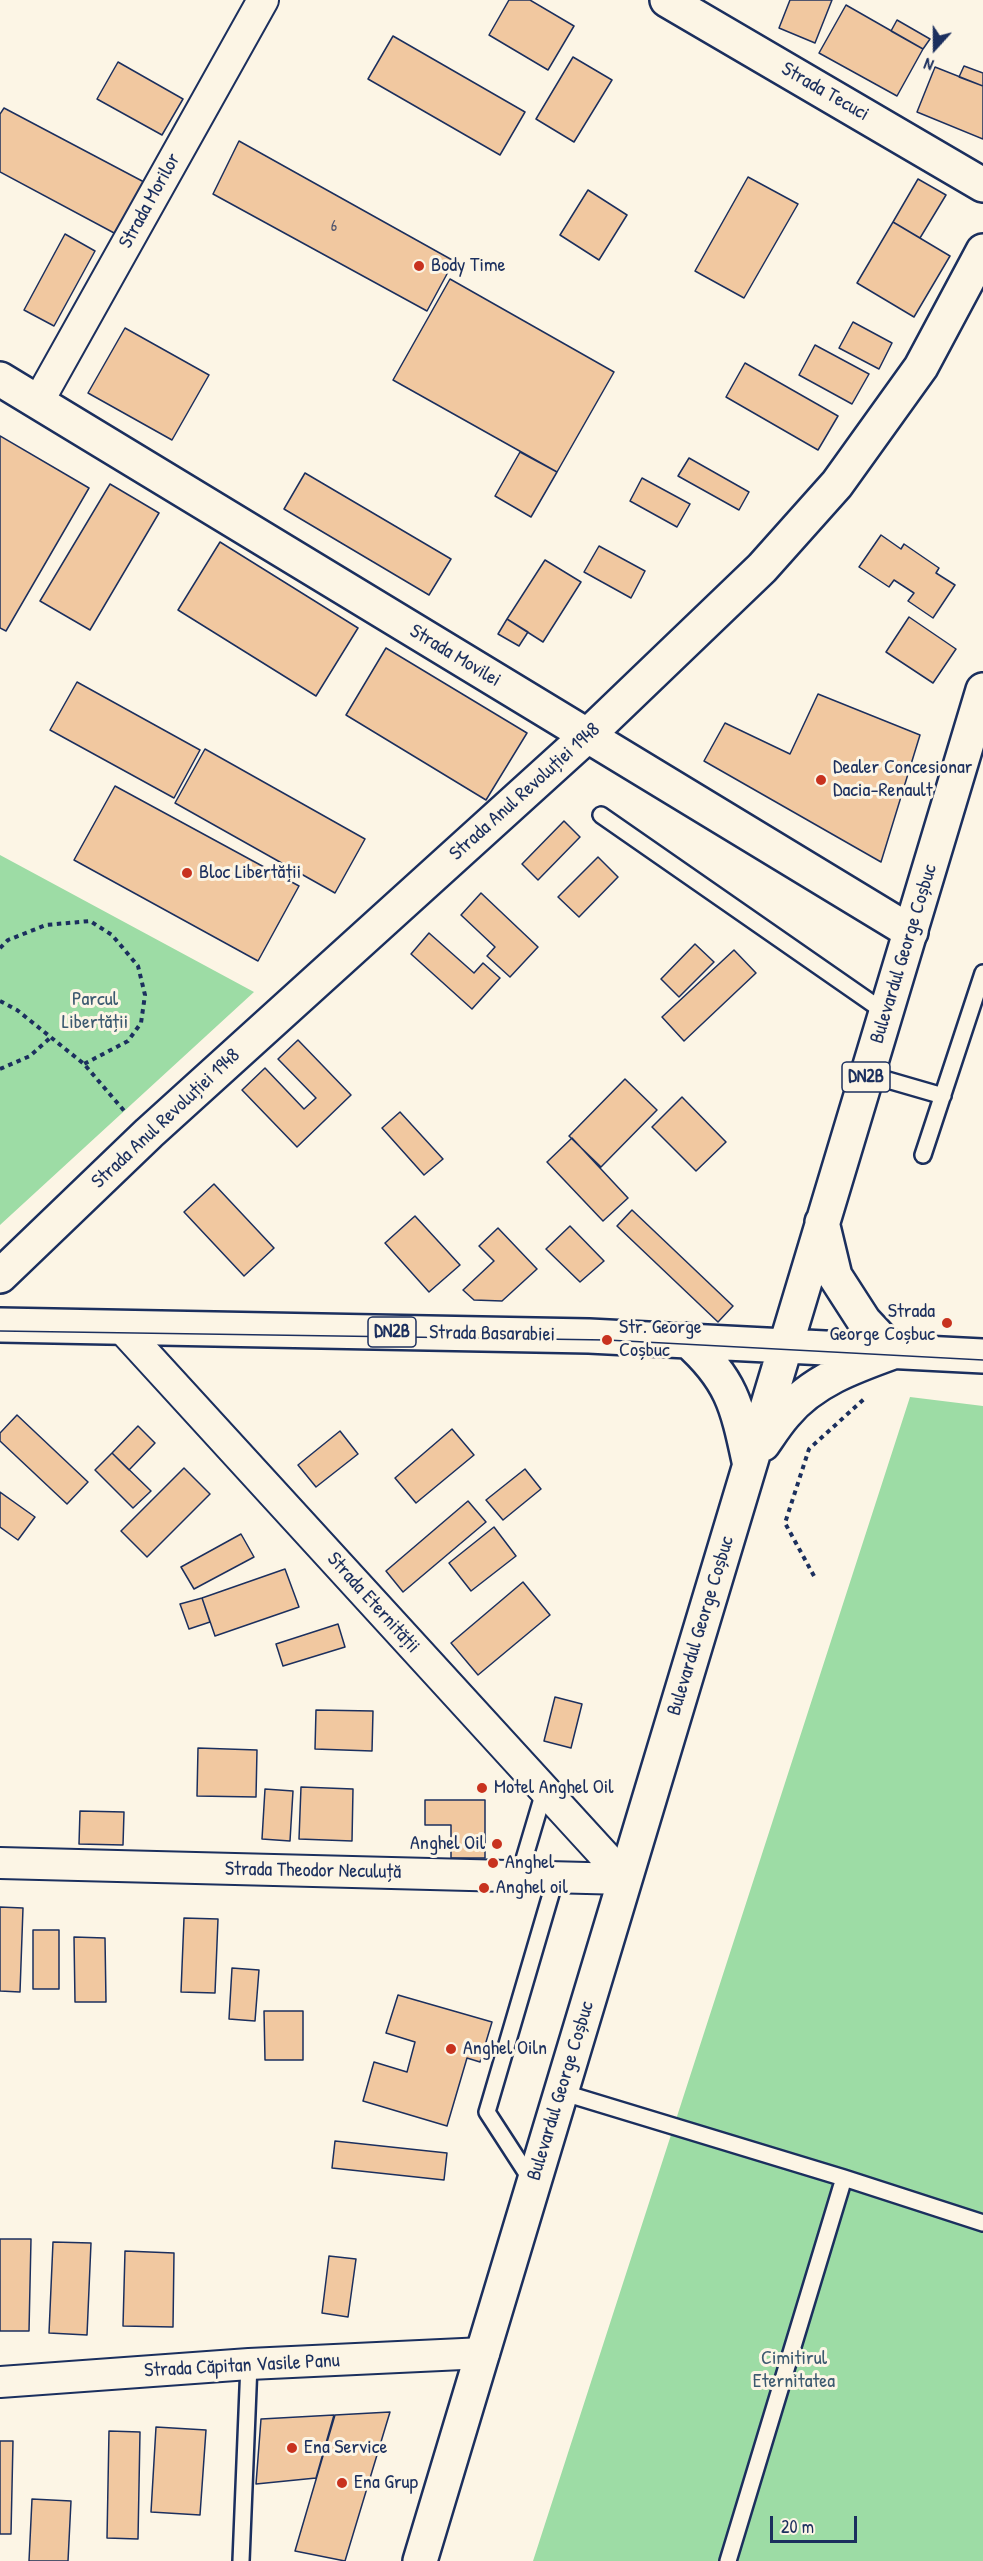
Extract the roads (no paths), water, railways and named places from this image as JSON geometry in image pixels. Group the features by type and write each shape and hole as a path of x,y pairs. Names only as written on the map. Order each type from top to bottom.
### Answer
{"main road":[{"name":"Strada Tecuci","path":"667,0 983,185"},
{"name":"Strada Anul Revoluției 1948","path":"0,1276 149,1133 587,736 762,568 837,484 921,367 983,251"},
{"name":"Strada Movilei","path":"0,379 911,932"},
{"name":"Bulevardul George Coșbuc","path":"420,2561 983,690"},
{"path":"750,1462 786,1413 809,1391 834,1376 893,1352 859,1315 835,1276 822,1221"},
{"name":"Strada Basarabiei","path":"0,1325 589,1336 983,1356"},
{"path":"687,1340 711,1364 727,1385 740,1418 750,1462"}],"street":[{"name":"Strada Morilor","path":"38,402 263,0"},
{"name":"Strada Eternității","path":"121,1327 626,1879"},
{"name":"Strada Theodor Neculuță","path":"0,1863 626,1879"},
{"name":"Strada Căpitan Vasile Panu","path":"0,2382 249,2364 484,2353"}],"lane":[{"path":"601,815 886,1013"},
{"path":"924,1155 943,1096 977,1014 983,973"},
{"path":"867,1074 943,1096"},
{"path":"519,1876 544,1792"},
{"path":"533,2184 487,2112 556,1877"},
{"path":"561,2092 983,2223"},
{"path":"728,2561 844,2178"},
{"path":"242,2561 249,2364"}],"tram line":[{"path":"0,1331 607,1340 983,1360"}],"place":[{"name":"Body Time","path":"419,266"},
{"name":"Dealer Concesionar Dacia-Renault","path":"821,780"},
{"name":"Bloc Libertății","path":"187,873"},
{"name":"Strada George Coșbuc","path":"947,1323"},
{"name":"Str. George Coșbuc","path":"607,1340"},
{"name":"Motel Anghel Oil","path":"482,1788"},
{"name":"Anghel Oil","path":"497,1844"},
{"name":"Anghel","path":"493,1863"},
{"name":"Anghel oil","path":"484,1888"},
{"name":"Anghel Oiln","path":"451,2049"},
{"name":"Ena Service","path":"292,2448"},
{"name":"Ena Grup","path":"342,2483"}],"park label":[{"name":"Parcul Libertății","path":"95,1012"},
{"name":"Cimitirul Eternitatea","path":"794,2370"}]}
